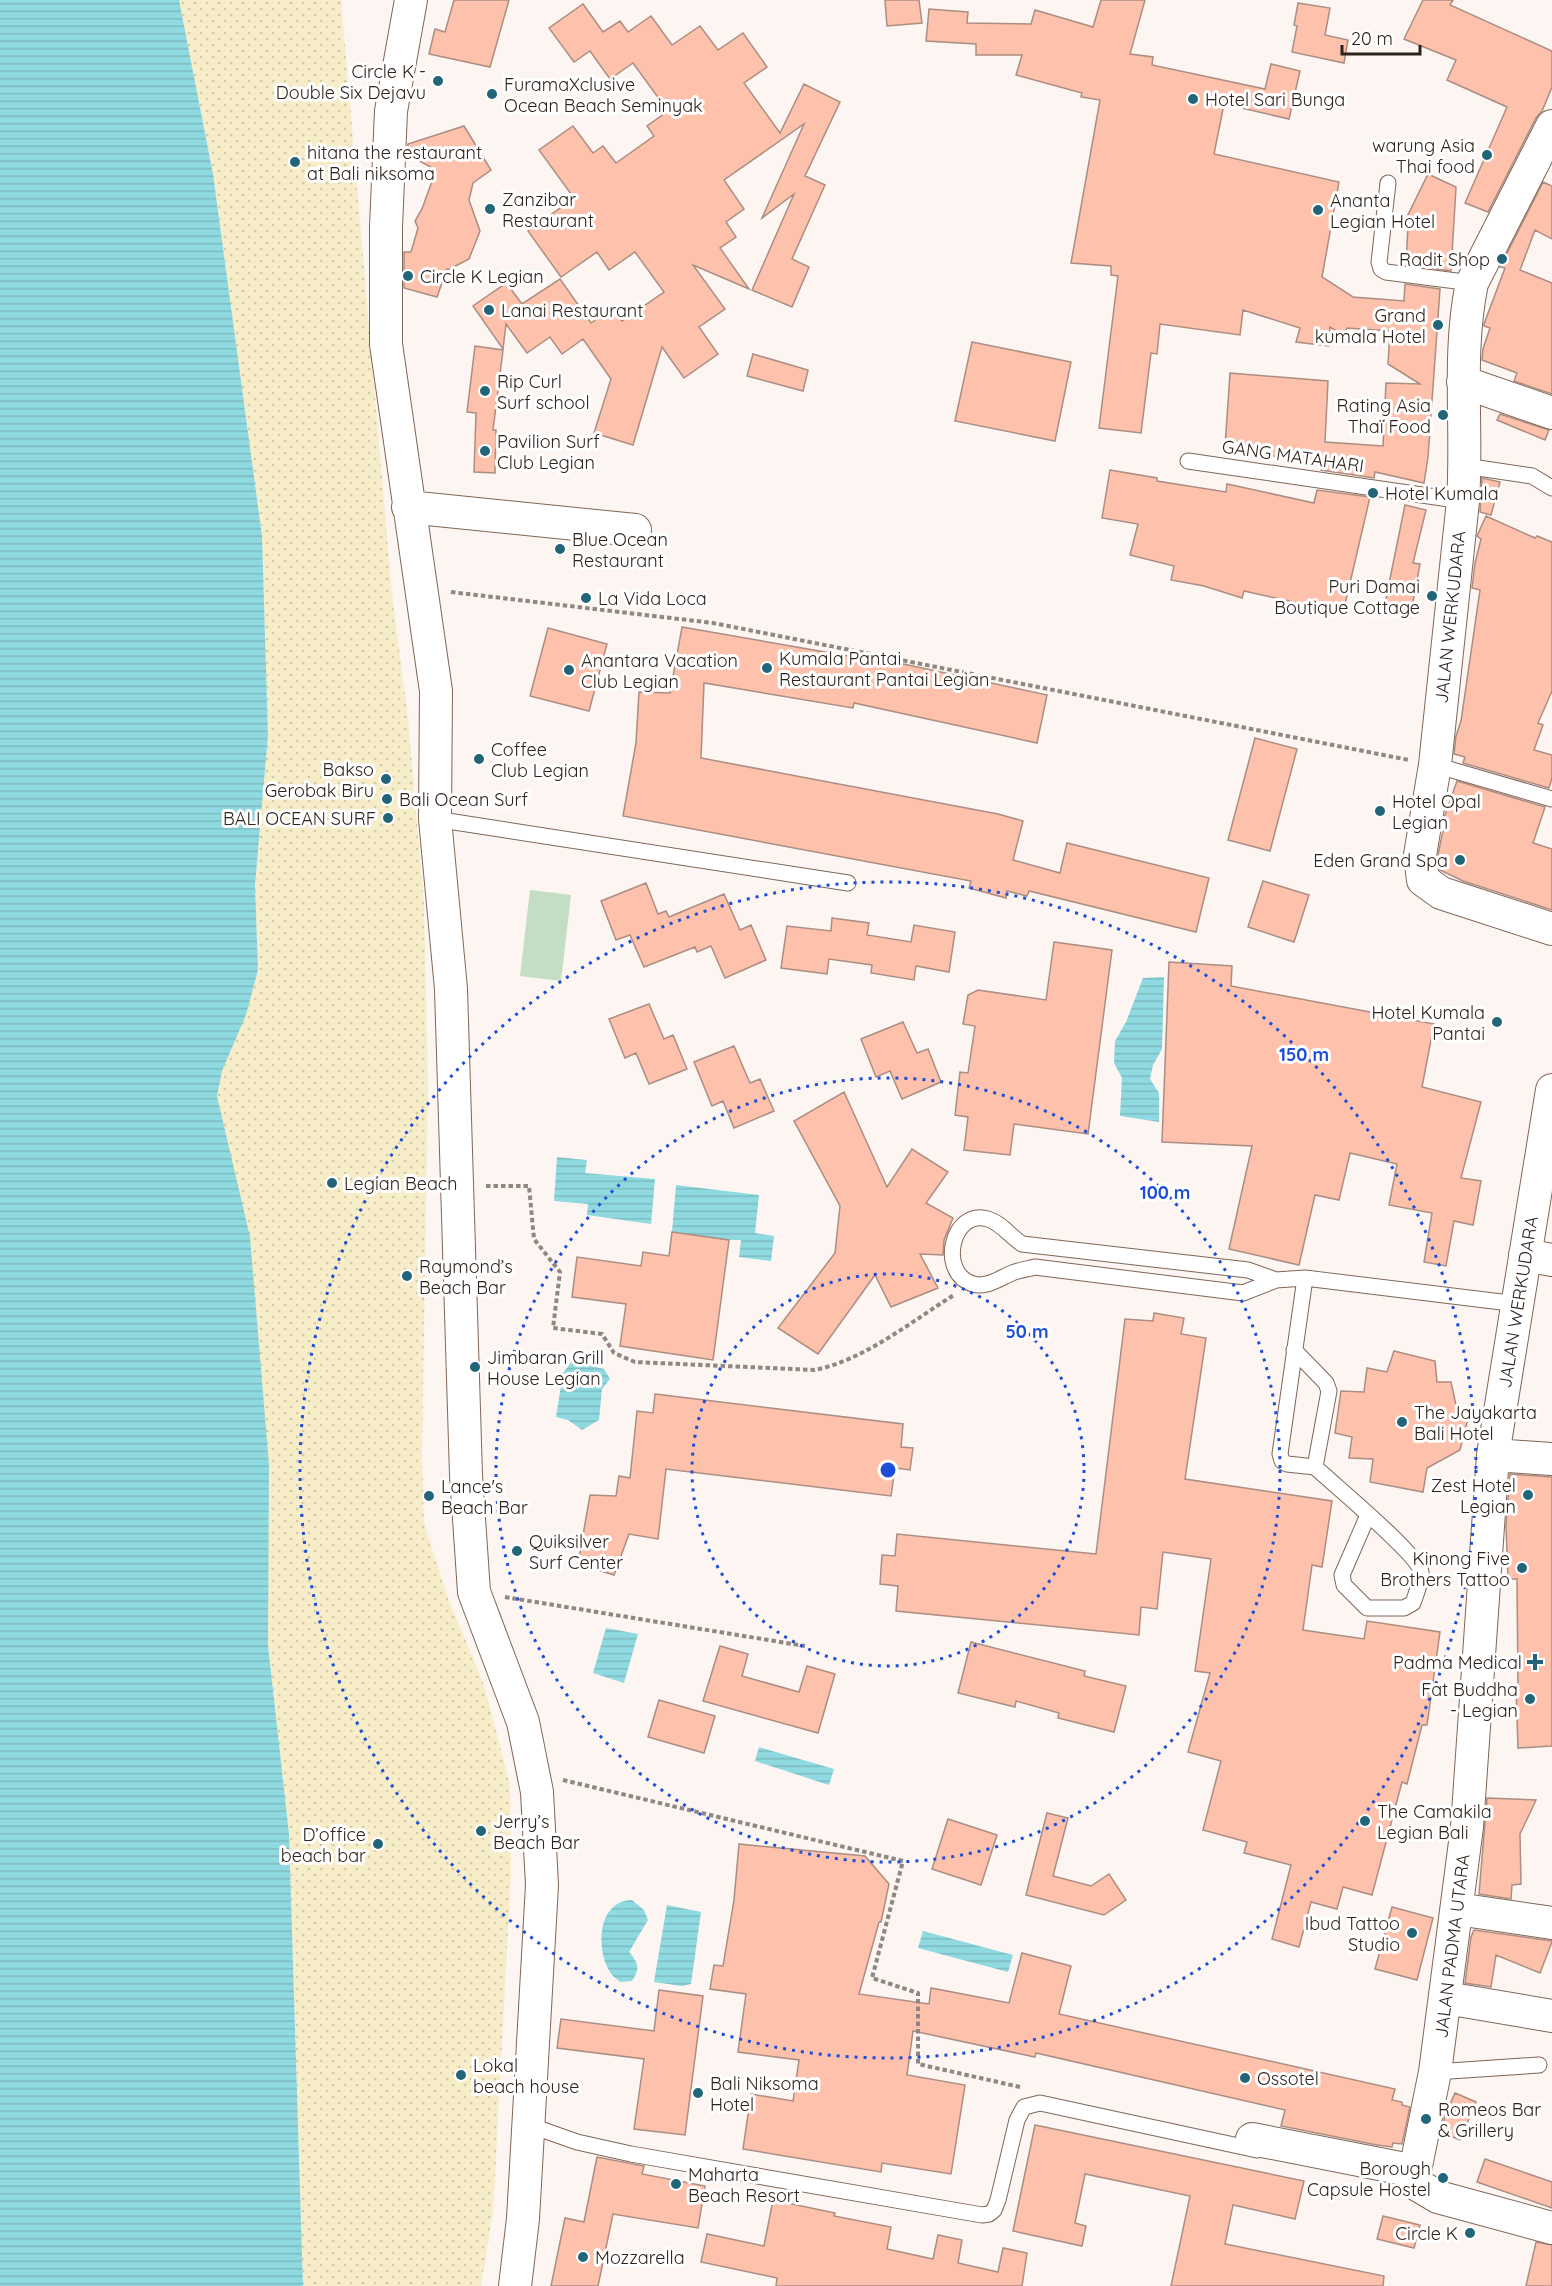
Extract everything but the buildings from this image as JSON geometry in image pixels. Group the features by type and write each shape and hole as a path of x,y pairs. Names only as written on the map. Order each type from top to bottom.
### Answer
{"street":[{"path":"411,0 391,111 386,251 386,344 436,691 435,819 451,989 466,1476 474,1592 523,1722 537,1792 542,1885 524,2219 514,2286"},
{"name":"JALAN WERKUDARA","path":"1552,126 1472,283 1466,312 1463,377 1466,466 1435,765 1420,855 1423,880 1441,893 1552,929"},
{"path":"1463,377 1552,404"},
{"path":"1463,377 1552,413"},
{"path":"408,507 635,530"},
{"name":"JALAN WERKUDARA","path":"1493,1455 1518,1304 1539,1258 1552,1090"},
{"path":"1493,1455 1552,1459"},
{"name":"JALAN PADMA UTARA","path":"1416,2178 1446,1998 1467,1827 1493,1455"},
{"path":"1457,1909 1552,1923"},
{"path":"1446,1998 1552,2016"},
{"path":"1252,2139 1416,2178 1438,2197 1552,2228"}],"lane":[{"path":"1388,183 1379,262 1381,269 1386,272 1472,283"},
{"name":"GANG MATAHARI","path":"1188,461 1463,501"},
{"path":"1466,466 1532,476 1552,488"},
{"path":"1435,765 1552,799"},
{"path":"435,819 848,883"},
{"path":"1276,1280 1248,1270 1022,1244 1011,1237 998,1223 986,1218 973,1218 960,1228 953,1245 951,1260 960,1275 972,1284 987,1284 1014,1272 1035,1268 1243,1293 1276,1280 1305,1278 1518,1304"},
{"path":"1305,1278 1280,1454 1282,1461 1287,1464 1315,1467 1382,1526 1418,1564 1421,1573 1413,1603 1404,1608 1366,1608 1344,1585 1342,1575 1368,1515"},
{"path":"1294,1350 1326,1383 1329,1391 1315,1467"},
{"path":"1435,2072 1539,2065"},
{"path":"530,2125 577,2142 631,2154 982,2215 994,2210 998,2200 1017,2120 1024,2107 1040,2103 1416,2178"}],"path":[{"path":"420,588 713,622 1435,765"},
{"path":"457,1186 529,1186 534,1239 560,1272 553,1328 602,1334 614,1353 635,1362 814,1370 833,1367 871,1347 972,1284"},
{"path":"474,1592 805,1646"},
{"path":"533,1773 903,1861 872,1978 918,1993 918,2064 1022,2087"}],"sand":[{"name":"Legian Beach","path":"179,0 341,0 392,595 408,718 424,904 428,1085 422,1452 424,1523 449,1601 483,1682 510,1784 511,1873 493,2212 481,2286 303,2286 289,1834 268,1645 224,1130 217,1096 222,1071 246,1015 258,970 255,885 268,735 262,536 213,174"}],"green space":[{"path":"530,890 571,895 561,981 520,976"}],"water":[{"path":"0,0 179,0 213,174 262,536 268,735 255,885 258,970 246,1015 222,1071 217,1096 250,1237 269,1465 268,1645 289,1834 303,2286 0,2286"},
{"path":"1164,977 1162,1049 1153,1065 1150,1079 1159,1093 1159,1122 1120,1116 1122,1078 1114,1063 1115,1041 1126,1022 1143,978"},
{"path":"557,1157 587,1160 585,1173 655,1179 651,1224 587,1215 588,1204 554,1201"},
{"path":"676,1185 759,1195 755,1233 774,1236 771,1261 739,1257 741,1240 672,1232"},
{"path":"572,1361 604,1369 610,1379 602,1389 599,1420 582,1430 568,1420 556,1417 563,1373"},
{"path":"606,1628 638,1634 624,1683 593,1673"},
{"path":"759,1747 834,1769 829,1785 755,1761"},
{"path":"632,1900 644,1910 648,1920 629,1952 635,1959 636,1973 632,1981 620,1982 605,1962 601,1939 606,1917 612,1908 621,1902"},
{"path":"667,1905 701,1912 691,1984 682,1986 654,1982"},
{"path":"923,1931 1013,1955 1008,1972 918,1948"}],"place":[{"name":"Circle K - Double Six Dejavu","path":"438,81"},
{"name":"FuramaXclusive Ocean Beach Seminyak","path":"492,94"},
{"name":"Hotel Sari Bunga","path":"1193,99"},
{"name":"warung Asia Thai food","path":"1487,155"},
{"name":"hitana the restaurant at Bali niksoma","path":"295,162"},
{"name":"Zanzibar Restaurant","path":"490,209"},
{"name":"Ananta Legian Hotel","path":"1318,210"},
{"name":"Radit Shop","path":"1502,259"},
{"name":"Circle K Legian","path":"408,276"},
{"name":"Lanai Restaurant","path":"489,310"},
{"name":"Grand kumala Hotel","path":"1438,325"},
{"name":"Rip Curl Surf school","path":"485,391"},
{"name":"Rating Asia Thaï Food","path":"1443,415"},
{"name":"Pavilion Surf Club Legian","path":"485,451"},
{"name":"Hotel Kumala","path":"1373,493"},
{"name":"Blue Ocean Restaurant","path":"560,549"},
{"name":"Puri Damai Boutique Cottage","path":"1432,596"},
{"name":"La Vida Loca","path":"586,598"},
{"name":"Kumala Pantai Restaurant Pantai Legian","path":"767,668"},
{"name":"Anantara Vacation Club Legian","path":"569,670"},
{"name":"Coffee Club Legian","path":"479,759"},
{"name":"Bakso Gerobak Biru","path":"386,779"},
{"name":"Bali Ocean Surf","path":"387,799"},
{"name":"Hotel Opal Legian","path":"1380,811"},
{"name":"BALI OCEAN SURF","path":"388,818"},
{"name":"Eden Grand Spa","path":"1460,860"},
{"name":"Hotel Kumala Pantai","path":"1497,1022"},
{"name":"Legian Beach","path":"332,1183"},
{"name":"Raymond’s Beach Bar","path":"407,1276"},
{"name":"Jimbaran Grill House Legian","path":"475,1367"},
{"name":"The Jayakarta Bali Hotel","path":"1402,1422"},
{"name":"Zest Hotel Legian","path":"1528,1495"},
{"name":"Lance's Beach Bar","path":"429,1496"},
{"name":"Quiksilver Surf Center","path":"517,1551"},
{"name":"Kinong Five Brothers Tattoo","path":"1522,1568"},
{"name":"Padma Medical","path":"1535,1662"},
{"name":"Fat Buddha - Legian","path":"1530,1699"},
{"name":"The Camakila Legian Bali","path":"1365,1821"},
{"name":"Jerry’s Beach Bar","path":"481,1831"},
{"name":"D’office beach bar","path":"378,1844"},
{"name":"Ibud Tattoo Studio","path":"1412,1933"},
{"name":"Lokal beach house","path":"461,2075"},
{"name":"Ossotel","path":"1245,2078"},
{"name":"Bali Niksoma Hotel","path":"698,2093"},
{"name":"Romeos Bar & Grillery","path":"1426,2119"},
{"name":"Borough Capsule Hostel","path":"1443,2178"},
{"name":"Maharta Beach Resort","path":"676,2184"},
{"name":"Circle K","path":"1470,2233"},
{"name":"Mozzarella","path":"583,2257"}]}
